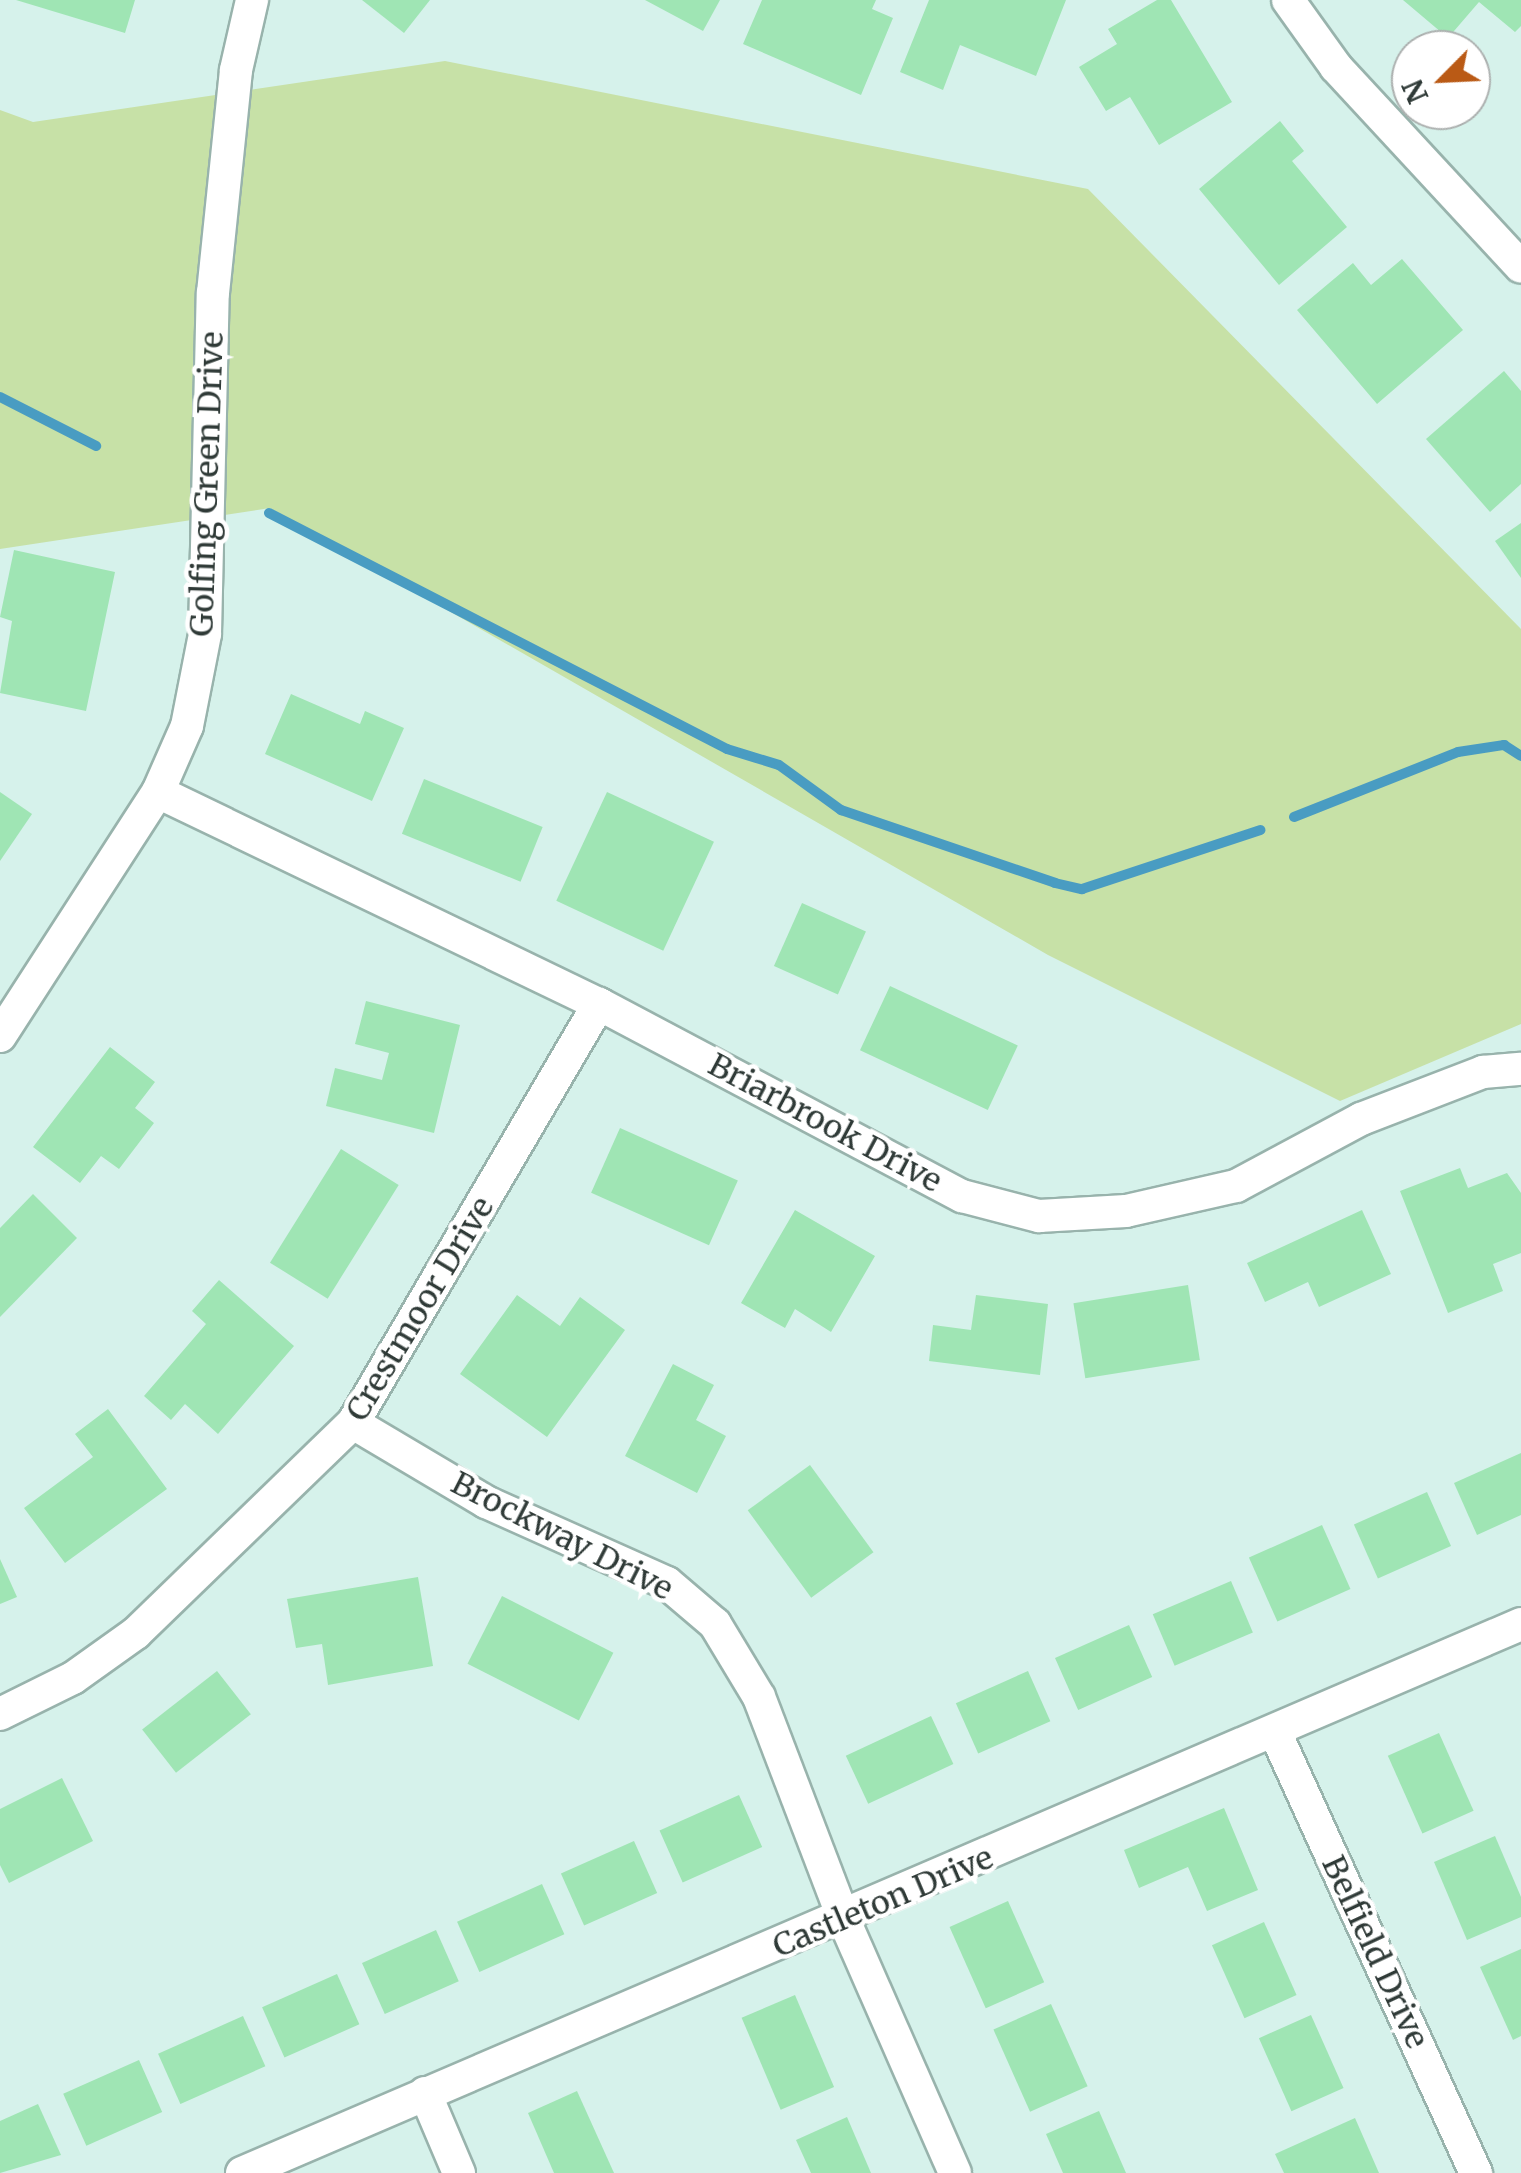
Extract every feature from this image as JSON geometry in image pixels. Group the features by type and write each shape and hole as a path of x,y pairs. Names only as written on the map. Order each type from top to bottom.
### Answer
{"street":[{"name":"Golfing Green Drive","path":"0,1036 158,792 188,726 206,634 213,293 236,70 252,0"},
{"path":"1288,0 1336,67 1521,267"},
{"name":"Briarbrook Drive","path":"158,792 599,1004 962,1196 1039,1216 1126,1212 1236,1186 1360,1119 1483,1072 1521,1068"},
{"name":"Crestmoor Drive","path":"0,1714 74,1678 136,1633 353,1423 599,1004"},
{"name":"Brockway Drive","path":"353,1423 486,1502 667,1583 715,1624 759,1697 844,1920 956,2173"},
{"name":"Castleton Drive","path":"242,2173 844,1920 1521,1624"},
{"name":"Belfield Drive","path":"1274,1732 1476,2173"},
{"path":"425,2093 459,2173"}],"green space":[{"path":"445,61 1088,189 1521,629 1521,1024 1340,1101 1048,955 270,508 0,549 0,110 33,122"}],"building":[{"path":"16,0 135,0 125,33"},
{"path":"362,0 430,0 404,33"},
{"path":"645,0 720,0 703,31"},
{"path":"762,0 876,0 872,9 893,18 861,95 743,44"},
{"path":"929,0 1066,0 1036,76 960,45 943,90 900,72"},
{"path":"1157,0 1171,0 1232,102 1159,145 1130,97 1106,111 1079,67 1117,44 1108,29"},
{"path":"1403,0 1521,0 1521,26 1515,32 1479,2 1455,30 1439,30"},
{"path":"1280,121 1304,151 1292,161 1347,227 1279,285 1199,189"},
{"path":"1402,259 1463,330 1377,404 1297,310 1353,263 1371,285"},
{"path":"1504,371 1521,391 1521,484 1490,512 1426,439"},
{"path":"1521,523 1521,578 1495,541"},
{"path":"14,550 115,572 86,711 0,693 12,621 0,617"},
{"path":"291,694 360,724 365,711 404,728 372,801 265,754"},
{"path":"424,779 543,827 521,882 402,834"},
{"path":"0,792 32,814 0,861"},
{"path":"607,792 714,842 663,951 556,901"},
{"path":"802,903 866,931 838,995 774,966"},
{"path":"890,986 1018,1046 988,1110 860,1050"},
{"path":"366,1001 460,1025 434,1133 326,1106 335,1068 382,1080 389,1053 355,1044"},
{"path":"110,1047 155,1082 135,1108 154,1123 119,1169 101,1156 80,1183 33,1147"},
{"path":"620,1128 738,1180 709,1245 591,1193"},
{"path":"341,1149 399,1185 328,1299 270,1263"},
{"path":"1460,1168 1468,1188 1507,1173 1521,1193 1521,1253 1493,1264 1503,1291 1448,1313 1400,1191"},
{"path":"33,1194 77,1238 0,1317 0,1228"},
{"path":"795,1210 875,1256 831,1332 795,1309 785,1328 741,1303"},
{"path":"1362,1210 1391,1274 1319,1307 1308,1282 1265,1302 1247,1263"},
{"path":"219,1280 294,1346 218,1434 185,1404 171,1420 144,1396 206,1324 192,1311"},
{"path":"1188,1285 1200,1360 1085,1378 1073,1303"},
{"path":"517,1295 560,1326 580,1297 625,1330 547,1437 460,1374"},
{"path":"976,1295 1048,1304 1040,1375 929,1361 933,1325 971,1330"},
{"path":"673,1364 714,1385 696,1420 726,1436 697,1493 625,1456"},
{"path":"108,1409 167,1489 65,1563 24,1508 93,1457 75,1434"},
{"path":"1521,1453 1521,1515 1477,1535 1454,1483"},
{"path":"810,1465 873,1552 811,1598 748,1510"},
{"path":"1427,1492 1451,1546 1378,1578 1354,1525"},
{"path":"1322,1525 1350,1589 1277,1621 1249,1558"},
{"path":"0,1559 17,1597 0,1604"},
{"path":"418,1577 433,1666 328,1685 322,1644 296,1648 287,1599"},
{"path":"1231,1581 1253,1633 1175,1666 1153,1614"},
{"path":"502,1596 613,1653 579,1720 467,1664"},
{"path":"1129,1625 1152,1677 1078,1710 1055,1658"},
{"path":"217,1671 251,1714 176,1773 142,1729"},
{"path":"1028,1671 1050,1721 978,1753 956,1703"},
{"path":"931,1716 953,1764 868,1804 846,1756"},
{"path":"1439,1733 1474,1811 1422,1833 1388,1756"},
{"path":"62,1778 93,1841 9,1883 0,1865 0,1809"},
{"path":"739,1795 762,1847 683,1882 660,1830"},
{"path":"1224,1808 1258,1890 1207,1911 1188,1867 1139,1888 1124,1850"},
{"path":"1495,1836 1521,1897 1521,1917 1467,1940 1434,1862"},
{"path":"634,1841 657,1893 584,1926 561,1874"},
{"path":"542,1884 564,1934 479,1972 457,1922"},
{"path":"1008,1901 1044,1982 986,2008 950,1927"},
{"path":"1264,1922 1297,1995 1244,2018 1212,1945"},
{"path":"436,1930 459,1981 385,2014 362,1963"},
{"path":"1521,1949 1521,2036 1513,2040 1480,1967"},
{"path":"337,1974 359,2024 284,2058 262,2007"},
{"path":"795,1995 834,2087 781,2110 742,2018"},
{"path":"1051,2004 1088,2086 1030,2112 993,2030"},
{"path":"1311,2015 1344,2088 1291,2111 1259,2038"},
{"path":"243,2016 265,2066 180,2104 158,2054"},
{"path":"139,2060 162,2112 86,2146 63,2094"},
{"path":"577,2091 614,2173 554,2173 528,2113"},
{"path":"38,2104 61,2155 0,2173 0,2121"},
{"path":"1099,2111 1126,2173 1063,2173 1046,2134"},
{"path":"847,2117 871,2173 811,2173 796,2140"},
{"path":"1355,2118 1379,2173 1284,2173 1275,2154"}],"waterway":[{"path":"0,397 96,446"},
{"path":"269,513 727,749 779,765 841,810 1055,883 1082,889 1260,830"},
{"path":"1294,817 1458,752 1504,745 1521,756"}]}
